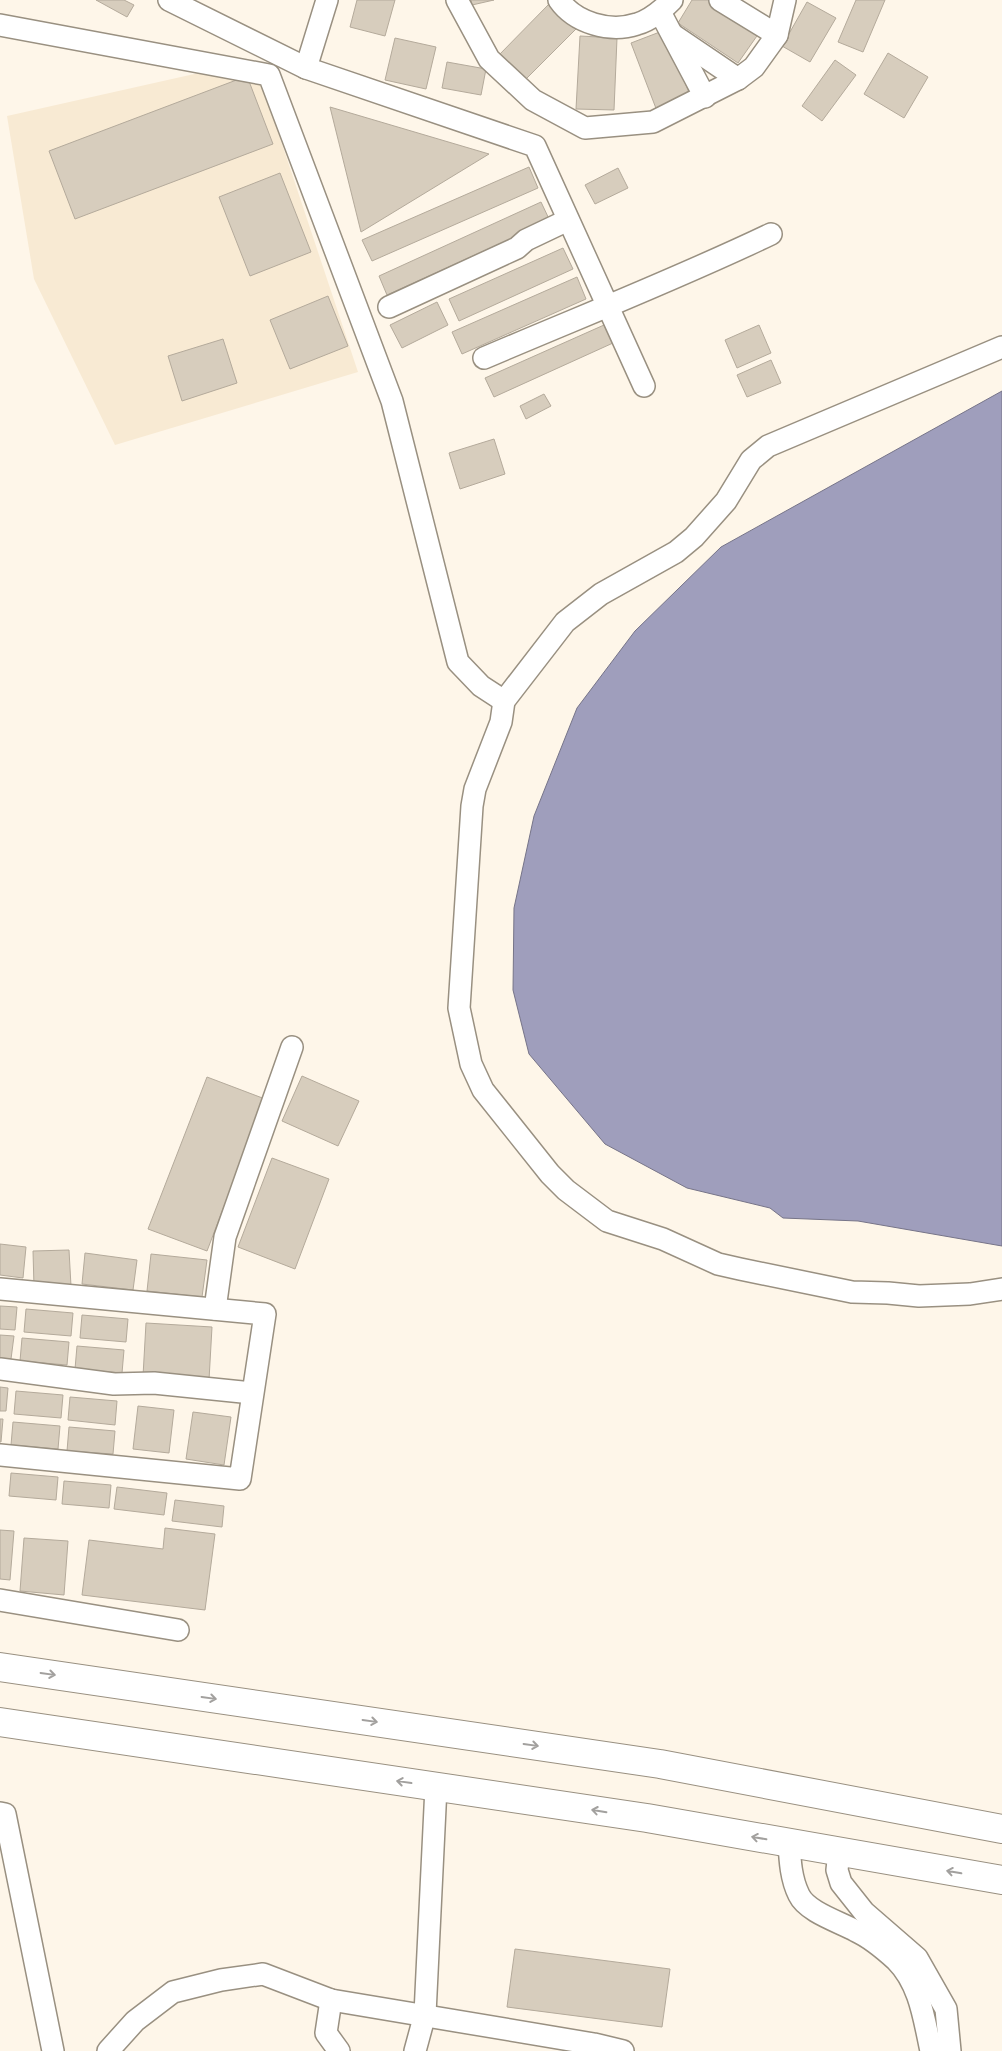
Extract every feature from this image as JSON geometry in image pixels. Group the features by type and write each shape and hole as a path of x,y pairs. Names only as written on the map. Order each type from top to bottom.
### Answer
{"highway":[{"path":"0,1667 660,1764 1002,1829"},
{"path":"0,1722 647,1818 1002,1880"}],"street":[{"path":"168,0 306,68 534,146 644,386"},
{"path":"306,68 327,0"},
{"path":"458,0 489,60 533,100 585,128 653,122 705,98 738,79 754,67 777,35 785,0"},
{"path":"559,0 564,7 586,21 611,28 637,24 666,6 670,33 705,98"},
{"path":"720,0 777,35"},
{"path":"0,26 269,75 392,401 458,662 481,686 504,701"},
{"path":"670,33 738,79"},
{"path":"389,307 517,248 526,240 568,220"},
{"path":"484,358 705,265 771,234"},
{"path":"1002,347 768,446 751,460 726,501 694,536 676,552 601,594 565,622 504,701 501,722 475,789 472,806 459,1008 471,1064 483,1090 550,1174 566,1190 607,1222 663,1239 718,1264 852,1292 919,1296 970,1294 1002,1289"},
{"path":"215,1309 225,1237 292,1047"},
{"path":"0,1289 265,1314 240,1479 0,1455"},
{"path":"0,1369 114,1384 154,1384 252,1393"},
{"path":"0,1600 178,1630"},
{"path":"415,2051 425,2014 436,1787"},
{"path":"0,1813 5,1814 53,2051"},
{"path":"789,1843 791,1874 800,1897 820,1914 864,1924 917,1958 946,2010 950,2051"},
{"path":"839,1852 837,1870 841,1883 864,1924 896,1960 913,1983 921,2006 931,2051"},
{"path":"108,2051 135,2021 173,1992 221,1980 263,1974 331,2000 425,2014 594,2044 623,2051"},
{"path":"331,2000 326,2033 338,2051"}],"shaded area":[{"path":"221,68 260,78 358,372 115,445 34,279 7,116"}],"water":[{"path":"1002,391 1002,1246 858,1221 783,1218 770,1208 687,1188 605,1144 529,1054 513,990 514,908 534,816 577,708 635,631 721,547"}],"building":[{"path":"96,0 124,0 134,5 127,17"},
{"path":"357,0 395,0 385,36 350,27"},
{"path":"471,0 494,0 472,5"},
{"path":"692,0 710,0 759,33 738,63 678,23"},
{"path":"856,0 885,0 863,52 838,42"},
{"path":"807,2 836,18 810,62 782,46"},
{"path":"550,3 576,29 525,80 499,55"},
{"path":"665,30 691,98 657,111 631,43"},
{"path":"580,36 617,38 614,110 576,109"},
{"path":"395,38 436,47 426,89 385,80"},
{"path":"888,53 928,77 904,118 864,94"},
{"path":"835,60 856,75 822,121 802,106"},
{"path":"447,62 486,69 481,95 442,88"},
{"path":"247,76 273,144 75,219 49,151"},
{"path":"330,107 489,154 361,232"},
{"path":"529,167 538,188 372,261 362,240"},
{"path":"618,168 628,188 595,204 585,185"},
{"path":"280,173 311,252 250,276 219,197"},
{"path":"541,202 550,221 387,295 379,276"},
{"path":"563,248 573,269 459,321 449,299"},
{"path":"577,277 586,299 462,354 452,332"},
{"path":"328,296 348,346 290,369 270,320"},
{"path":"437,302 448,325 402,348 390,325"},
{"path":"604,325 613,343 494,397 485,378"},
{"path":"759,325 771,353 737,368 725,340"},
{"path":"223,339 237,383 182,401 168,356"},
{"path":"771,360 781,383 747,397 737,375"},
{"path":"544,394 551,406 526,419 520,406"},
{"path":"494,439 505,474 460,489 449,453"},
{"path":"302,1076 359,1101 338,1146 282,1121"},
{"path":"207,1077 265,1099 207,1251 148,1229"},
{"path":"272,1158 329,1179 295,1269 238,1247"},
{"path":"0,1244 26,1247 23,1278 0,1275"},
{"path":"69,1250 71,1286 34,1287 33,1251"},
{"path":"85,1253 137,1260 133,1290 82,1284"},
{"path":"151,1254 207,1260 202,1297 147,1291"},
{"path":"0,1306 17,1307 15,1330 0,1329"},
{"path":"26,1309 73,1313 71,1336 24,1332"},
{"path":"82,1315 128,1319 126,1342 80,1338"},
{"path":"146,1323 212,1327 209,1380 143,1376"},
{"path":"0,1335 14,1336 11,1359 0,1358"},
{"path":"22,1338 69,1342 67,1365 20,1361"},
{"path":"77,1346 124,1350 122,1373 75,1369"},
{"path":"0,1387 8,1388 6,1411 0,1411"},
{"path":"16,1391 63,1395 61,1418 14,1414"},
{"path":"70,1397 117,1401 115,1425 68,1420"},
{"path":"138,1406 174,1410 169,1453 133,1449"},
{"path":"193,1412 231,1417 224,1465 186,1459"},
{"path":"0,1419 3,1419 1,1442 0,1442"},
{"path":"13,1422 60,1426 58,1449 11,1445"},
{"path":"69,1427 115,1431 113,1454 67,1451"},
{"path":"11,1473 58,1477 56,1500 9,1496"},
{"path":"64,1481 111,1485 109,1508 62,1504"},
{"path":"117,1487 167,1493 164,1515 114,1509"},
{"path":"175,1500 224,1506 222,1527 172,1521"},
{"path":"165,1528 215,1534 205,1610 82,1595 89,1540 163,1549"},
{"path":"0,1530 14,1531 10,1580 0,1579"},
{"path":"24,1538 68,1541 64,1595 20,1591"},
{"path":"515,1949 670,1969 662,2027 507,2007"}]}
